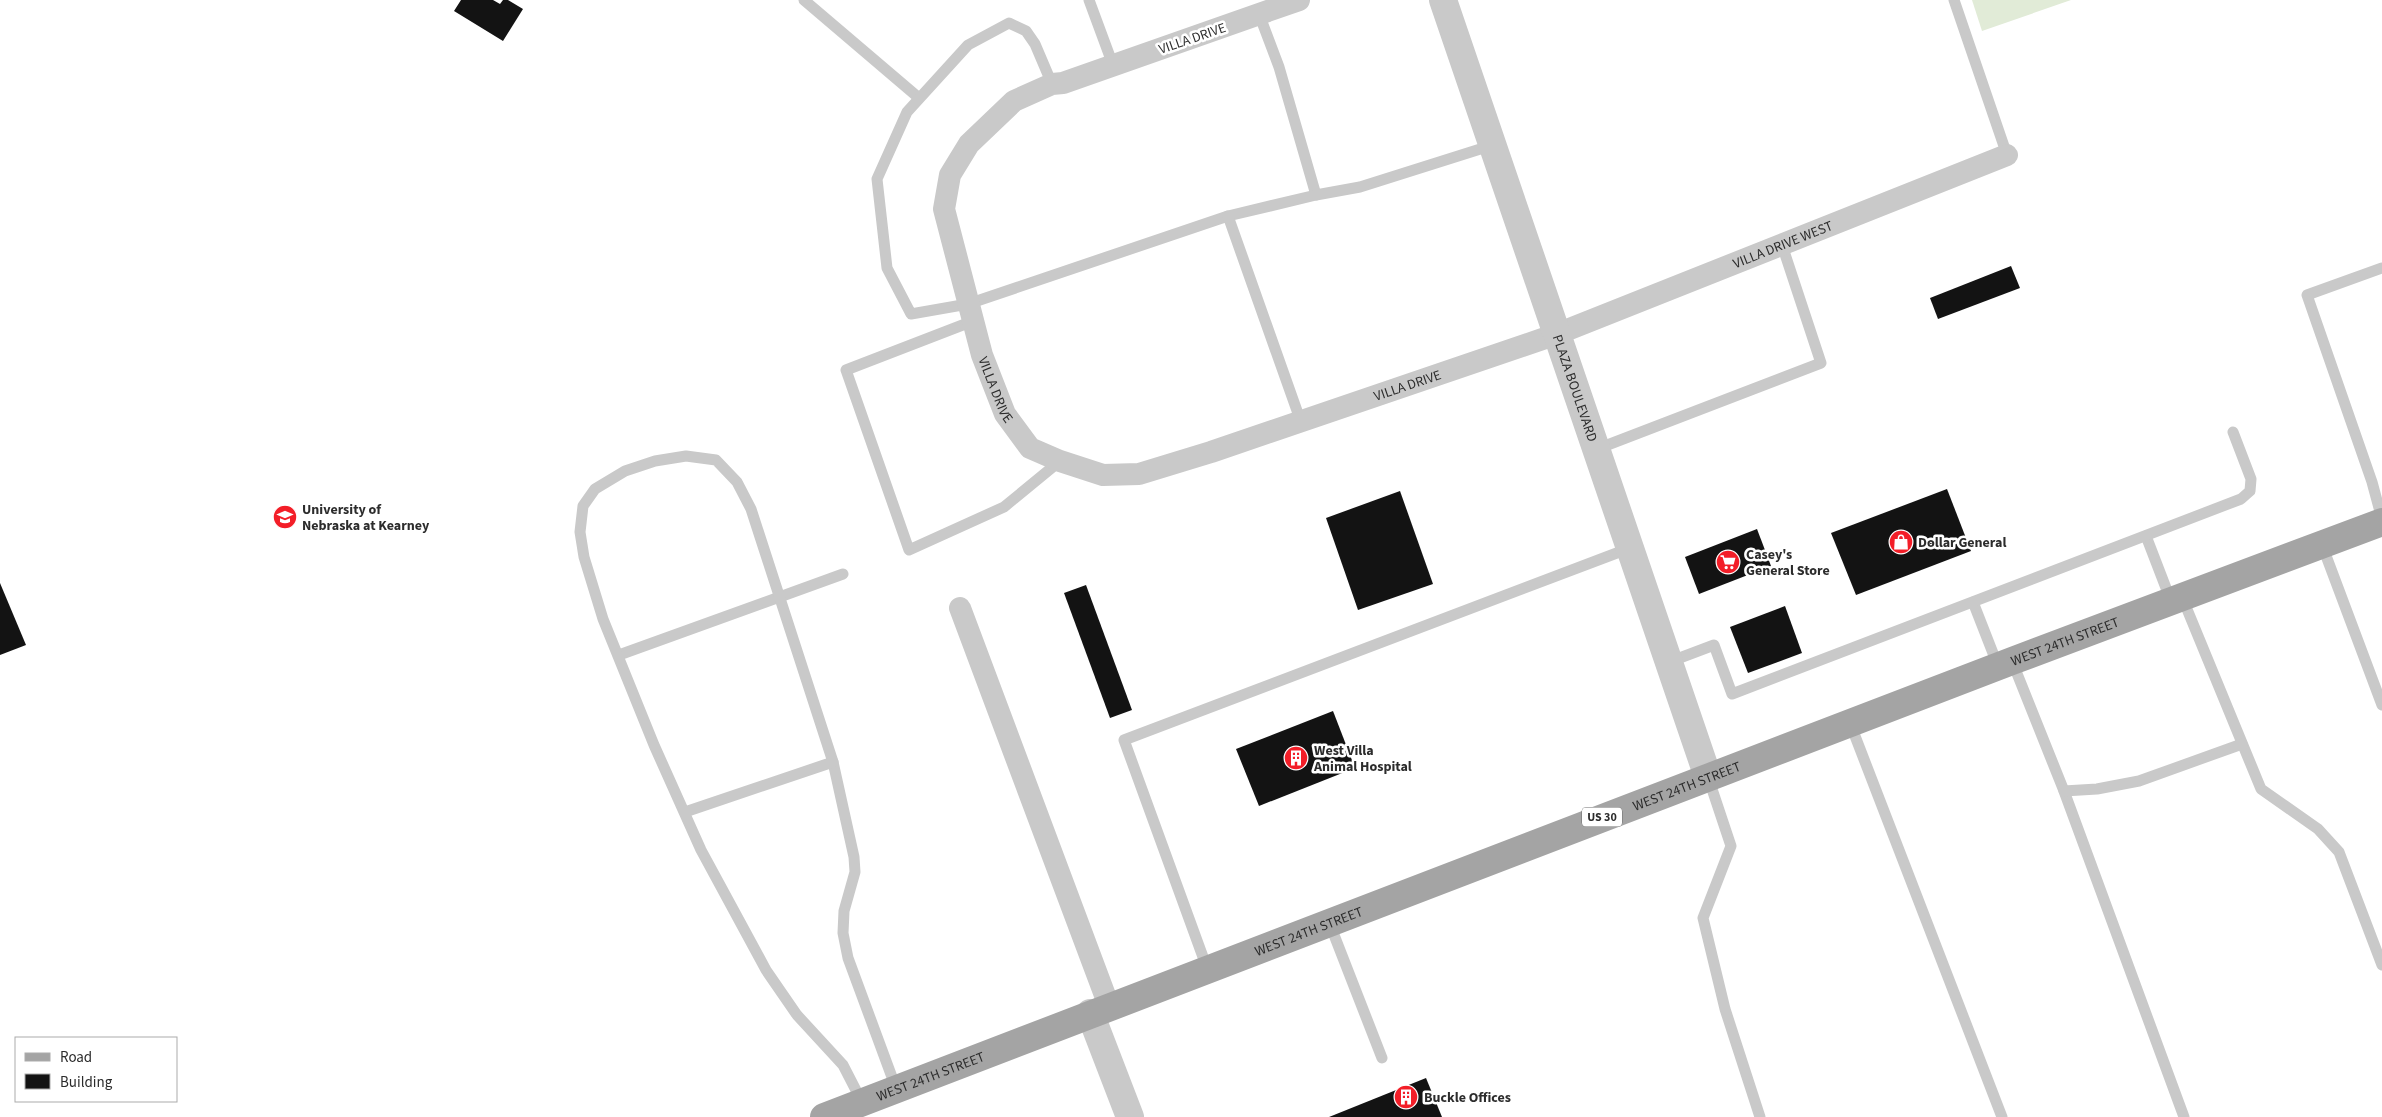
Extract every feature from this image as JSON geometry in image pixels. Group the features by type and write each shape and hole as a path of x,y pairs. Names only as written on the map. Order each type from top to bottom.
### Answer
{"main road":[{"name":"WEST 24TH STREET","path":"824,1117 1206,968 2005,663 2322,545 2382,520"}],"street":[{"name":"VILLA DRIVE","path":"1299,0 1113,65 1052,84 1014,101 969,144 950,176 944,209 982,355 1005,414 1030,448 1060,461 1103,475 1139,474 1300,422 1557,334"},
{"name":"PLAZA BOULEVARD","path":"1443,0 1708,777"},
{"name":"VILLA DRIVE WEST","path":"1557,334 2007,155"},
{"path":"960,608 1100,1009 1130,1117"}],"lane":[{"path":"804,0 919,98"},
{"path":"1089,0 1113,65"},
{"path":"1954,0 2007,155"},
{"path":"1259,14 1279,67 1316,195"},
{"path":"971,313 911,314 887,268 877,179 907,112 968,45 1009,23 1026,31 1031,38 1052,84"},
{"path":"1060,461 1004,507 909,550 846,370 971,313 1228,216 1316,195 1360,187 1493,145"},
{"path":"1228,216 1300,422"},
{"path":"1597,449 1821,363 1782,244"},
{"path":"2382,268 2307,295 2372,482 2382,520"},
{"path":"1669,662 1714,645 1732,694 2247,496 2252,485 2251,480 2234,432"},
{"path":"862,1102 843,1065 797,1015 766,970 701,850 654,745 591,584 580,532 583,506 595,489 625,471 655,461 686,456 716,460 737,482 751,509 832,762 854,857 854,872 844,911 843,932 846,949 896,1088"},
{"path":"2146,536 2177,599 2261,789 2318,829 2339,852 2382,965"},
{"path":"2322,545 2382,705"},
{"path":"1206,968 1124,740 1630,548"},
{"path":"618,655 843,574"},
{"path":"1973,602 2005,663 2064,791 2184,1117"},
{"path":"1850,723 2002,1117"},
{"path":"2064,791 2097,789 2139,781 2242,744"},
{"path":"685,812 832,762"},
{"path":"1708,777 1730,846 1703,918 1725,1008 1760,1117"},
{"path":"1329,922 1382,1058"}],"green space":[{"path":"1972,0 2071,0 1982,31"}],"building":[{"path":"461,0 493,0 500,4 503,0 508,0 523,9 503,41 454,11"},
{"path":"2011,266 2020,288 1938,319 1930,298"},
{"name":"Dollar General","path":"1947,489 1971,551 1856,595 1831,533"},
{"path":"1400,491 1433,584 1358,610 1326,518"},
{"path":"1757,529 1771,566 1699,594 1685,557"},
{"path":"0,583 26,645 0,655"},
{"path":"1086,585 1132,710 1110,718 1064,593"},
{"path":"1785,606 1802,653 1748,673 1730,627"},
{"name":"West Villa Animal Hospital","path":"1333,711 1355,768 1259,806 1236,749"},
{"name":"Buckle Offices","path":"1426,1078 1442,1117 1329,1117"}],"place":[{"name":"University of Nebraska at Kearney","path":"285,517"},
{"name":"Dollar General","path":"1901,542"},
{"name":"Casey's General Store","path":"1728,562"},
{"name":"West Villa Animal Hospital","path":"1296,758"},
{"name":"Buckle Offices","path":"1406,1097"}]}
